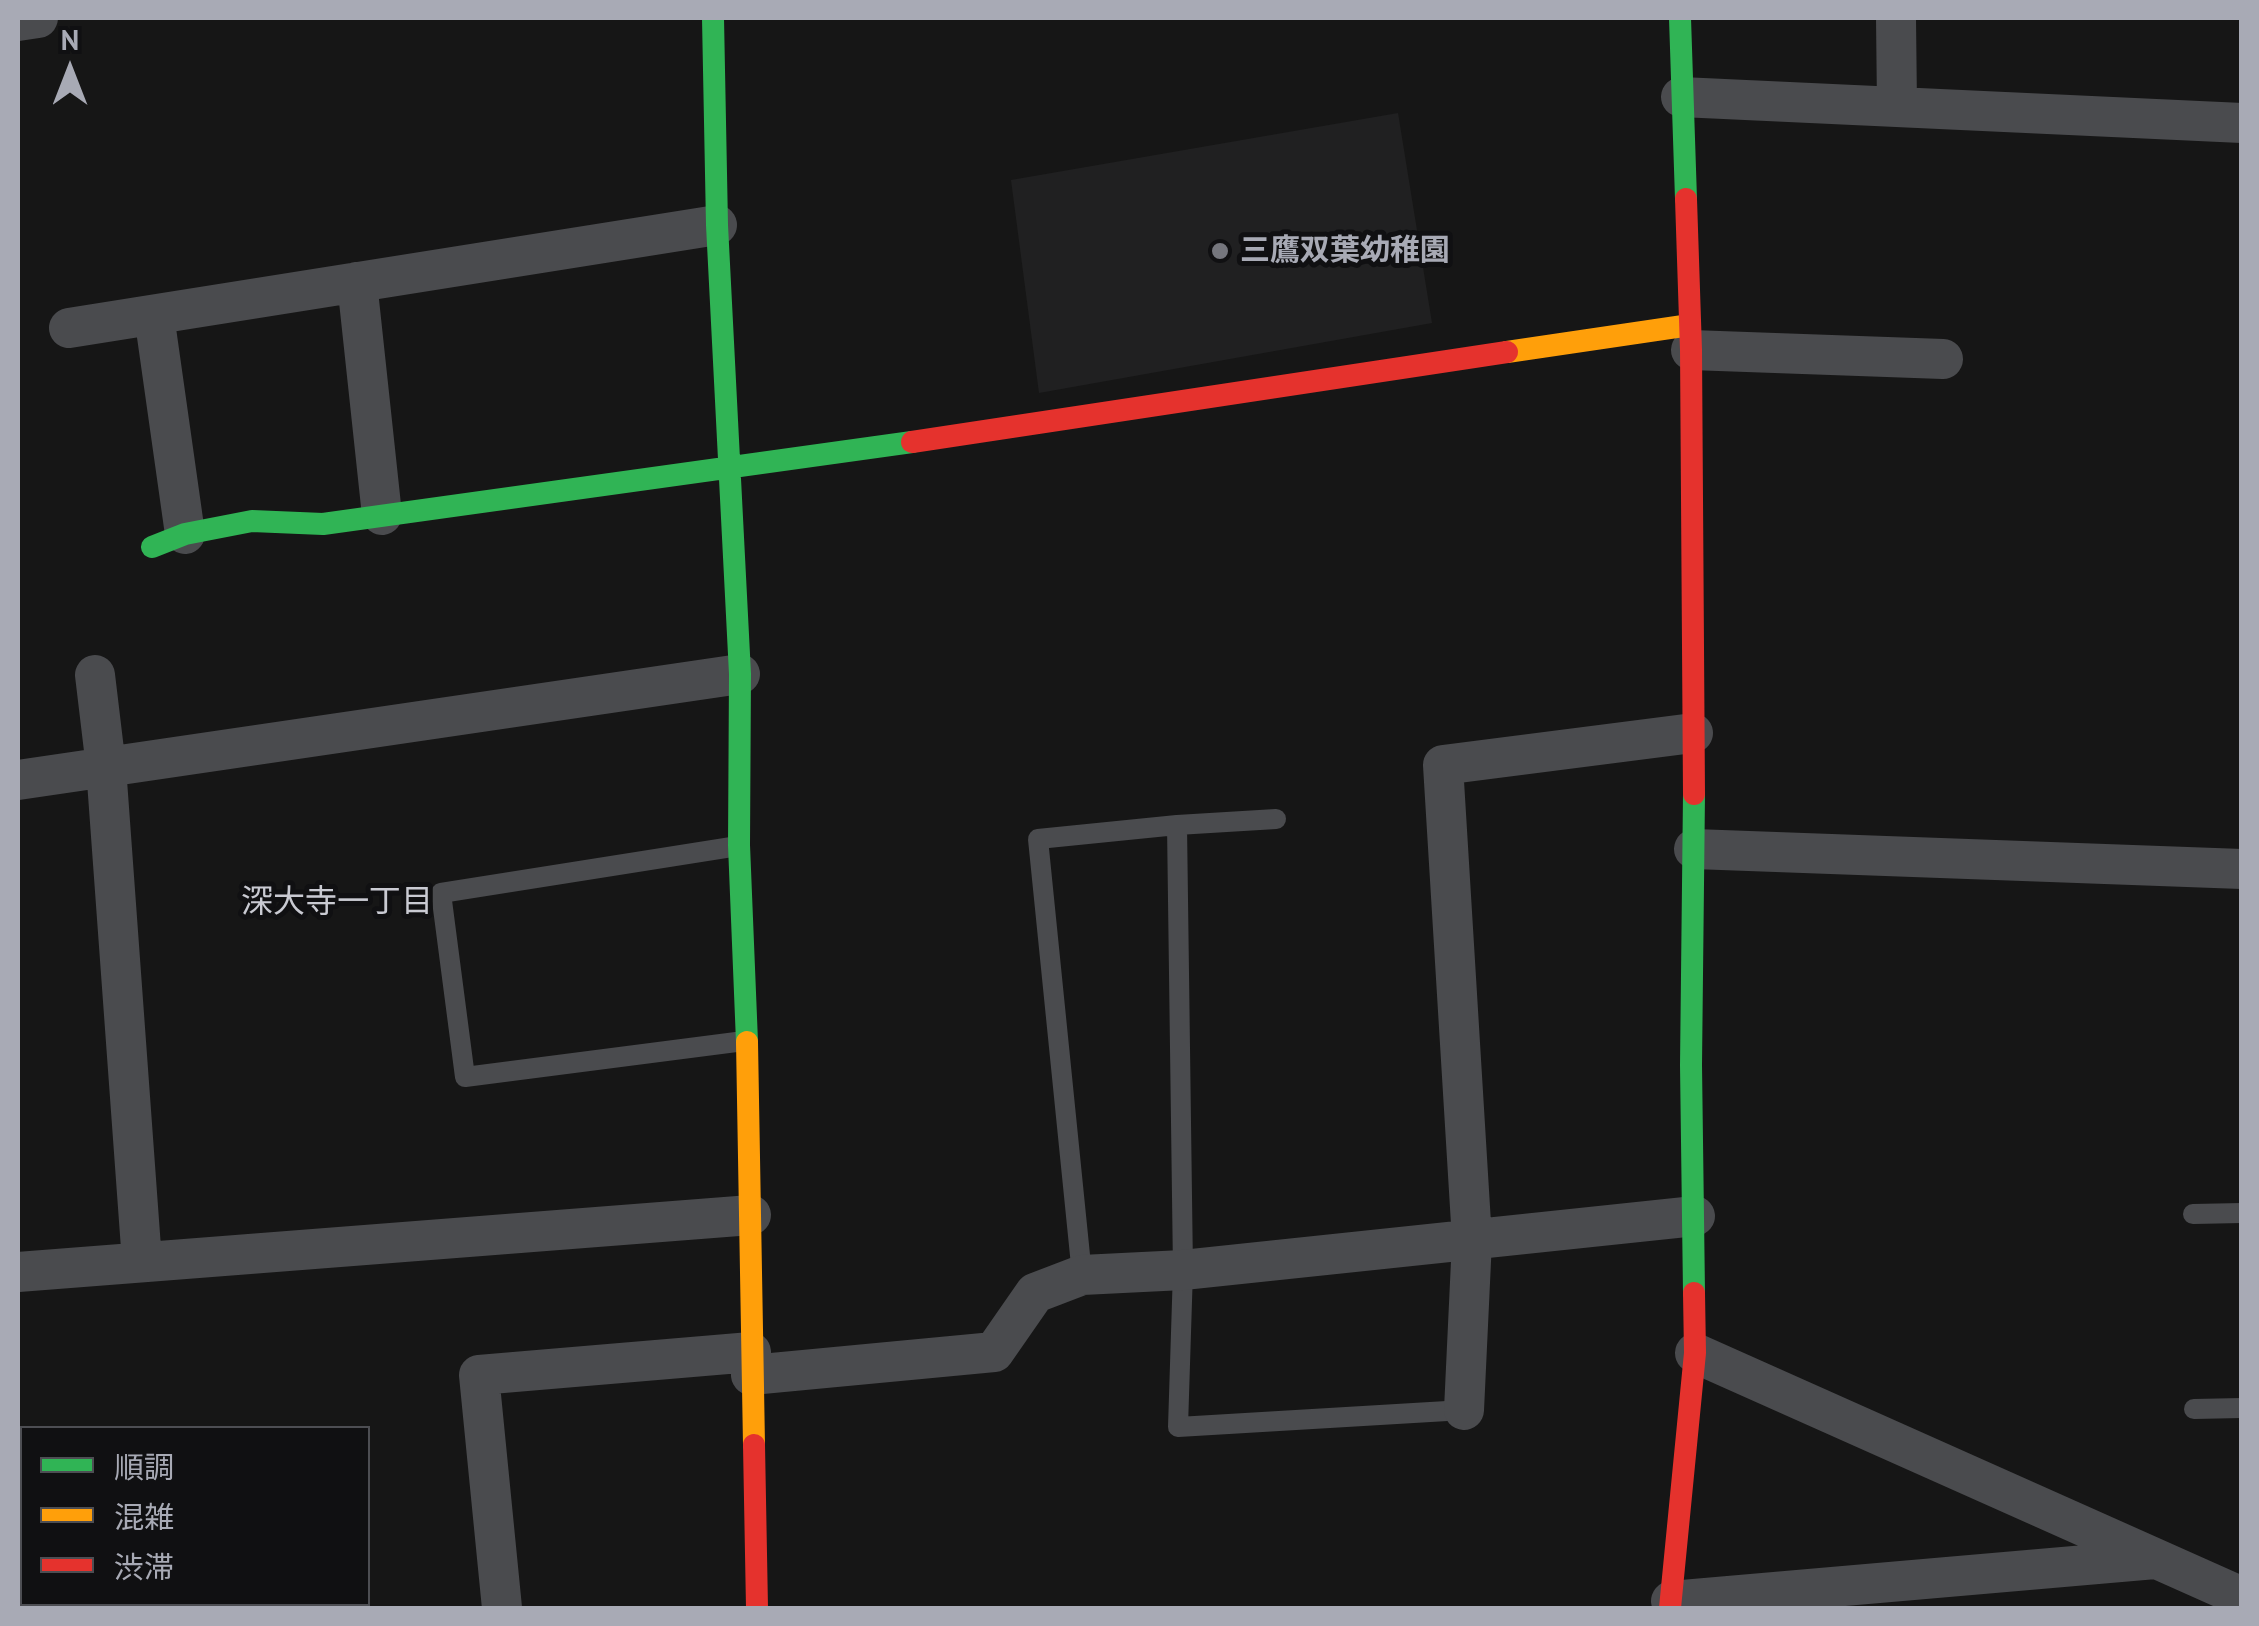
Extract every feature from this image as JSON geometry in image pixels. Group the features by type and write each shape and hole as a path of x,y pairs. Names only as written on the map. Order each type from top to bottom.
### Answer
{"street":[{"path":"18,20 38,18"},
{"path":"713,18 717,225 740,674 740,846 748,1041 757,1608"},
{"path":"1680,18 1690,338 1694,849 1690,1065 1695,1353 1670,1605 2158,1559"},
{"path":"1896,18 1896,106"},
{"path":"1681,96 2242,123"},
{"path":"69,328 717,225"},
{"path":"358,282 382,515"},
{"path":"154,315 169,540 252,521 322,524 1690,338 1943,359"},
{"path":"95,674 106,768 142,1262"},
{"path":"18,780 740,674"},
{"path":"1464,1410 1472,1240 1442,765 1693,733"},
{"path":"1694,849 2242,869"},
{"path":"18,1272 750,1215"},
{"path":"502,1608 479,1376 994,1352 1034,1293 1082,1275 1183,1270 1695,1216"},
{"path":"1695,1353 2242,1597"}],"lane":[{"path":"1082,1275 1038,839 1276,819"},
{"path":"1177,825 1183,1270 1178,1427 1464,1410"},
{"path":"740,846 441,894 464,1077 748,1041"},
{"path":"2193,1214 2242,1213"},
{"path":"2194,1409 2242,1408"}],"shaded area":[{"name":"三鷹双葉幼稚園","path":"1398,113 1432,323 1039,393 1011,180"}],"traffic: fast":[{"path":"713,18 717,225 740,674 739,845 747,1042"},
{"path":"1680,18 1686,199"},
{"path":"152,547 185,534 252,521 323,524 912,442"},
{"path":"1694,794 1694,1293"}],"traffic: slow":[{"path":"1507,352 1690,325"},
{"path":"747,1042 754,1445"}],"traffic: jam":[{"path":"1686,199 1694,794"},
{"path":"912,442 1507,352"},
{"path":"1670,1608 1695,1353 1694,1293"},
{"path":"754,1445 757,1608"}],"place":[{"name":"三鷹双葉幼稚園","path":"1220,251"}],"district":[{"name":"深大寺一丁目","path":"337,903"}]}
